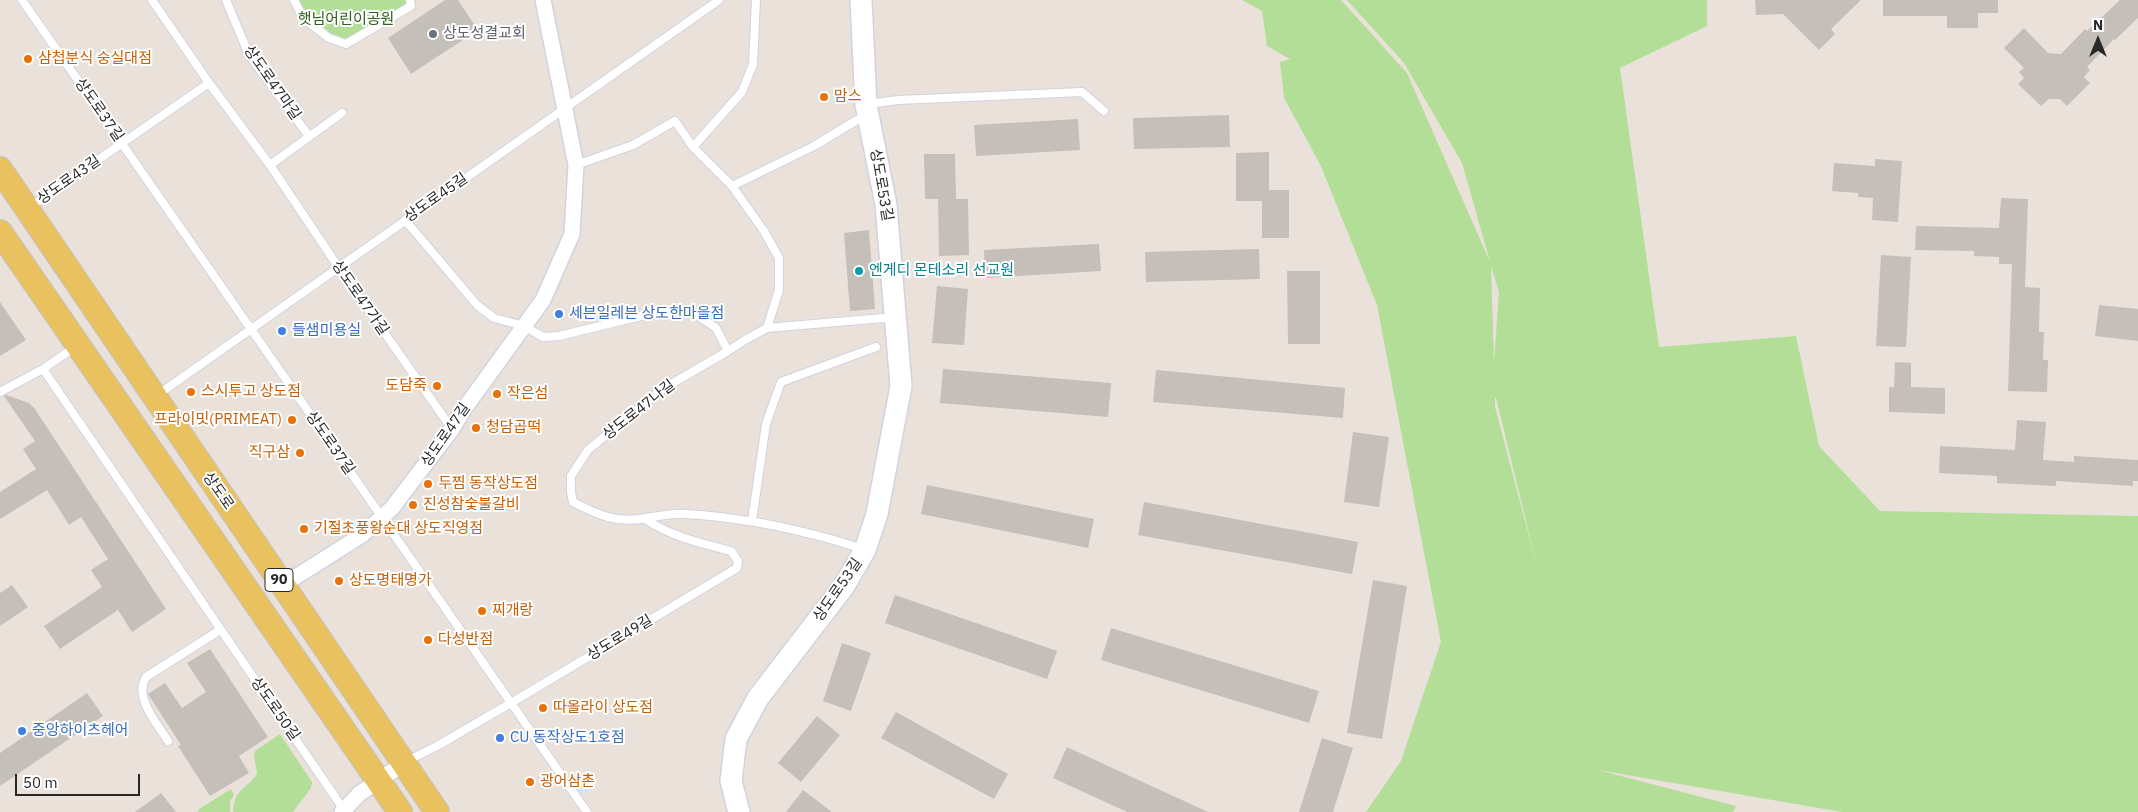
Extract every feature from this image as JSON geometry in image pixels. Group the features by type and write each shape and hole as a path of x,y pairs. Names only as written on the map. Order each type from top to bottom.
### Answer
{"main road":[{"name":"상도로","path":"0,169 154,398 404,762 436,812"},
{"name":"90","path":"0,232 400,812"}],"street":[{"name":"상도로47길","path":"283,585 362,535 392,508 452,429 464,409 543,300 572,234 576,165 544,0"},
{"name":"상도로53길","path":"739,812 731,780 736,739 758,698 844,586 865,550 877,514 901,386 886,205 867,109 861,0"},
{"name":"상도로50길","path":"343,811 359,794 404,762"}],"lane":[{"name":"상도로37길","path":"22,0 587,812"},
{"name":"상도로47가길","path":"152,0 209,83 270,165 339,268 452,429"},
{"name":"상도로47마길","path":"226,0 249,55 309,136"},
{"path":"294,0 303,18 329,38 346,44 411,6 410,0"},
{"name":"상도로45길","path":"154,398 164,388 339,268 565,106 719,0"},
{"path":"693,147 742,92 753,64 756,0"},
{"name":"상도로43길","path":"27,208 209,83"},
{"path":"732,186 814,146 867,109 898,100 1082,92 1104,111"},
{"path":"270,165 342,113"},
{"path":"576,165 633,145 675,121 693,147 732,186 764,231 779,258 779,290 767,328"},
{"path":"405,220 477,305 494,318 524,326 542,336 559,336 672,310 697,315 716,328 728,351 767,328 896,316"},
{"path":"0,392 43,369 79,344"},
{"path":"752,521 766,424 781,382 876,347"},
{"name":"상도로47나길","path":"728,351 661,390 588,450 572,476 571,492 573,502 601,516 623,520 646,519 663,514 686,514 752,521 816,534 865,550"},
{"name":"상도로50길","path":"43,369 343,811"},
{"name":"상도로49길","path":"404,762 437,746 511,703 737,568 738,561 731,551 679,537 661,529 646,519"},
{"path":"168,742 143,698 141,688 143,681 146,677 220,630"}],"green space":[{"name":"햇님어린이공원","path":"295,0 408,0 411,6 349,42 325,31 306,14"},
{"path":"1242,0 1341,0 1407,73 1490,262 1462,163 1404,63 1347,0 1707,0 1707,26 1620,68 1659,347 1796,336 1819,446 1880,511 2138,516 2138,812 1842,812 1598,770 1736,806 1733,812 1366,812 1401,761 1441,642 1377,305 1320,164 1284,98 1280,62 1290,59 1267,46 1262,11","holes":["1491,266 1499,292 1494,362","1496,398 1537,566 1495,407"]},
{"path":"280,734 312,782 311,788 293,812 233,812 238,793 257,774 255,751"},
{"path":"231,789 234,795 230,802 230,812 198,812 199,809"}],"building":[{"name":"상도성결교회","path":"445,0 458,0 478,30 411,74 388,38"},
{"path":"1755,0 1861,0 1831,29 1835,34 1819,50 1783,14 1756,15"},
{"path":"1883,0 1998,0 1998,13 1978,13 1978,28 1947,28 1947,16 1883,16"},
{"path":"2120,0 2138,0 2138,18 2087,67 2090,70 2084,77 2090,83 2067,106 2060,99 2049,99 2041,106 2018,84 2024,78 2019,72 2024,68 2004,48 2024,28 2048,53 2061,54 2085,29 2087,31"},
{"path":"1229,115 1230,147 1134,149 1133,118"},
{"path":"1078,119 1080,150 976,156 974,125"},
{"path":"1269,152 1269,190 1289,190 1289,238 1262,238 1262,201 1236,201 1236,153"},
{"path":"924,154 955,154 956,199 968,199 969,255 939,256 938,199 925,199"},
{"path":"1875,159 1902,161 1898,222 1872,220 1873,198 1858,197 1858,193 1832,191 1834,163 1875,166"},
{"path":"2001,198 2028,199 2025,287 2040,288 2039,332 2044,332 2043,360 2048,360 2047,392 2008,391 2012,264 1999,264 1999,257 1974,256 1974,251 1915,250 1916,226 1999,228"},
{"name":"엔게디 몬테소리 선교원","path":"869,230 875,309 850,311 844,233"},
{"path":"1099,244 1101,271 985,278 984,250"},
{"path":"1259,249 1260,279 1146,282 1145,252"},
{"path":"1881,255 1911,257 1906,347 1876,346"},
{"path":"1287,271 1320,271 1320,344 1288,344"},
{"path":"937,286 968,289 964,345 932,343"},
{"path":"0,302 26,340 0,356"},
{"path":"2099,305 2138,309 2138,341 2095,336"},
{"path":"1895,362 1911,363 1911,387 1945,388 1945,414 1889,412 1889,387 1894,387"},
{"path":"943,369 1111,383 1108,417 940,403"},
{"path":"1156,370 1345,388 1343,418 1153,402"},
{"path":"6,395 29,403 35,409 166,609 132,632 118,610 60,649 44,626 102,587 91,570 108,559 81,517 69,525 47,490 0,519 0,492 36,469 23,449 35,441 4,396"},
{"path":"2017,420 2046,422 2043,460 2074,462 2074,456 2138,460 2138,481 2133,481 2133,486 2056,481 2056,486 1997,483 1997,476 1939,473 1940,446 2015,450"},
{"path":"1353,432 1389,437 1379,507 1344,502"},
{"path":"927,485 1094,519 1088,548 921,514"},
{"path":"1144,502 1358,542 1352,574 1138,535"},
{"path":"1373,580 1407,586 1382,739 1347,733"},
{"path":"12,585 28,607 0,626 0,593"},
{"path":"895,595 1057,651 1047,679 885,623"},
{"path":"1111,628 1319,691 1309,723 1101,660"},
{"path":"842,643 871,653 851,711 823,701"},
{"path":"210,649 268,737 239,756 249,773 210,796 178,746 181,745 148,694 165,683 182,708 206,692 187,663"},
{"path":"87,693 103,716 0,786 0,753"},
{"path":"896,712 1008,774 994,799 881,738"},
{"path":"817,716 840,735 801,782 778,763"},
{"path":"1322,738 1353,748 1333,812 1299,812"},
{"path":"1067,747 1208,812 1127,812 1053,778"},
{"path":"803,790 832,812 786,812"},
{"path":"161,793 176,812 135,812"}],"place":[{"name":"상도성결교회","path":"433,34"},
{"name":"삼첩분식 숭실대점","path":"28,59"},
{"name":"맘스","path":"824,97"},
{"name":"엔게디 몬테소리 선교원","path":"859,271"},
{"name":"세븐일레븐 상도한마을점","path":"559,314"},
{"name":"들샘미용실","path":"282,331"},
{"name":"도담죽","path":"437,386"},
{"name":"스시투고 상도점","path":"191,392"},
{"name":"작은섬","path":"497,394"},
{"name":"프라이밋(PRIMEAT)","path":"292,420"},
{"name":"청담곱떡","path":"476,428"},
{"name":"직구삼","path":"300,453"},
{"name":"두찜 동작상도점","path":"428,484"},
{"name":"진성참숯불갈비","path":"413,505"},
{"name":"기절초풍왕순대 상도직영점","path":"304,529"},
{"name":"상도명태명가","path":"339,581"},
{"name":"찌개랑","path":"482,611"},
{"name":"다성반점","path":"428,640"},
{"name":"따올라이 상도점","path":"543,708"},
{"name":"중앙하이츠헤어","path":"22,731"},
{"name":"CU 동작상도1호점","path":"500,738"},
{"name":"광어삼촌","path":"530,782"}]}
